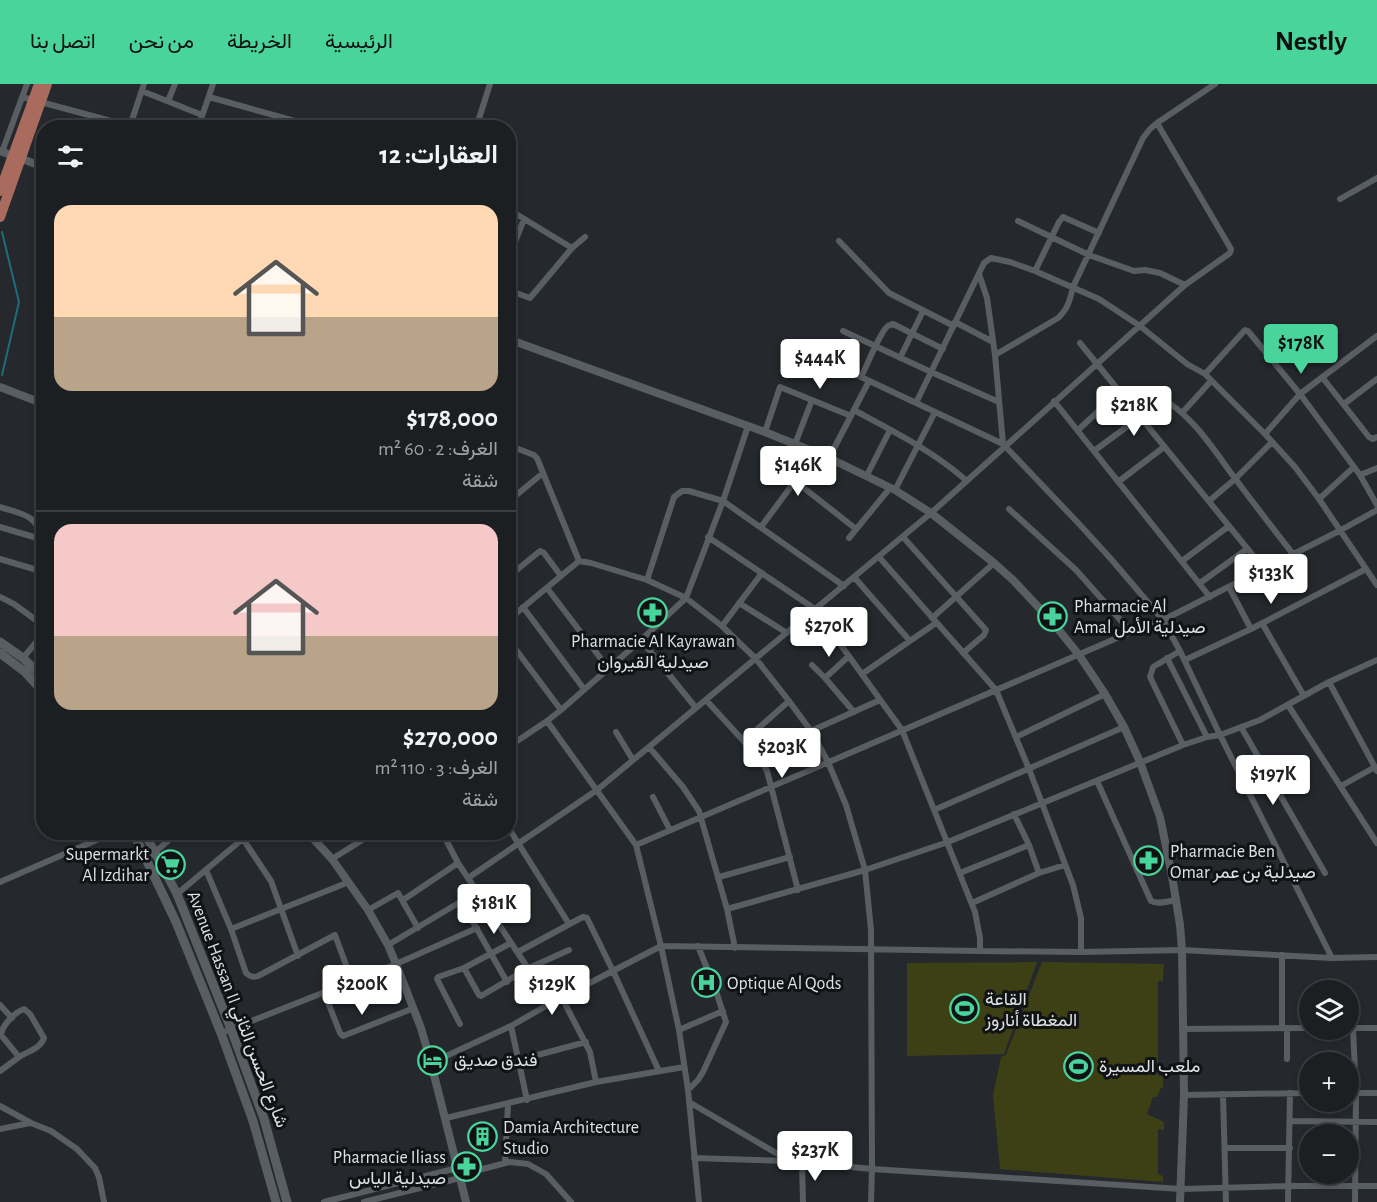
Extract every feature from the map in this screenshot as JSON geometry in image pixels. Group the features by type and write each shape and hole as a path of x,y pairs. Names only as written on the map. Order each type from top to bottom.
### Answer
{"highway":[{"path":"0,190 9,155 39,84"},
{"path":"32,100 47,84"},
{"path":"0,217 9,155"}],"main road":[{"path":"0,642 36,670"},
{"path":"0,653 25,672 36,684"},
{"name":"Avenue Hassan II شارع الحسن الثاني","path":"137,840 176,922 221,1033 253,1121 276,1202"},
{"name":"Avenue Hassan II شارع الحسن الثاني","path":"148,840 177,894 231,1029 264,1119 287,1202"},
{"path":"176,922 187,918"},
{"path":"243,1093 253,1090"},
{"path":"253,1121 264,1119"}],"street":[{"path":"27,84 32,100 9,155 36,164"},
{"path":"168,101 175,84"},
{"path":"200,120 213,84"},
{"path":"479,120 490,84"},
{"path":"995,355 1058,318 1068,308 1073,287 1137,150 1150,129 1215,84"},
{"path":"136,120 143,87 168,101 202,115"},
{"path":"209,97 291,120"},
{"path":"32,100 108,120"},
{"path":"468,878 597,790 903,537 1185,285 1230,253 1231,249 1157,123"},
{"path":"1340,200 1377,177"},
{"path":"516,214 572,248"},
{"path":"1035,271 1059,222 1065,216 1099,233"},
{"path":"516,240 524,219"},
{"path":"1018,221 1089,255 1134,271 1145,270 1160,273 1185,285"},
{"path":"516,293 530,298 572,248 585,237"},
{"path":"840,241 889,293 993,342"},
{"path":"916,403 984,263 991,258 1035,271 1099,299 1140,326 1187,364 1205,374 1295,467 1341,530 1377,585"},
{"path":"979,274 987,298 1004,445"},
{"path":"900,358 923,310"},
{"path":"861,377 886,327 890,325 893,324 943,349"},
{"path":"1205,374 1245,330 1251,333 1360,475 1377,505"},
{"path":"843,331 999,402"},
{"path":"1265,434 1300,394 1377,336"},
{"path":"516,342 765,432 829,458 893,489 931,513 994,563 1054,624 1079,655 1124,727 1140,762 1160,817 1176,900 1182,950 1184,1095 1180,1202"},
{"path":"1080,343 1264,569"},
{"path":"799,351 861,377 1004,445 1082,526 1163,620 1332,958"},
{"path":"1322,378 1369,437 1373,439 1377,437"},
{"path":"829,458 869,381"},
{"path":"1182,413 1211,381"},
{"path":"1344,404 1377,381"},
{"path":"0,387 36,401"},
{"path":"765,432 780,387 852,413 890,430 942,461 967,481"},
{"path":"1078,430 1119,392"},
{"path":"1094,451 1160,399 1163,399 1182,413 1204,436 1293,554"},
{"path":"795,444 812,400"},
{"path":"1054,402 1210,597"},
{"path":"849,538 893,489 935,412"},
{"path":"516,742 561,710 686,598 723,501 748,426"},
{"path":"867,475 890,430"},
{"path":"1209,501 1272,442"},
{"path":"1118,482 1164,447"},
{"path":"516,448 537,458 579,561"},
{"path":"761,527 795,481 819,454"},
{"path":"1319,499 1354,467"},
{"path":"1360,475 1377,468"},
{"path":"516,495 543,473"},
{"path":"795,481 856,529"},
{"path":"647,580 674,497 682,491 689,491 723,501 844,586"},
{"path":"0,507 32,519 36,524"},
{"path":"1009,510 1076,570 1131,632"},
{"path":"636,844 1163,620 1377,510"},
{"path":"1182,561 1228,526"},
{"path":"0,527 36,537"},
{"path":"708,537 815,609 902,730 972,903 978,924 981,951"},
{"path":"903,537 986,630 984,635 963,653"},
{"path":"1200,583 1247,549"},
{"path":"516,570 540,551 561,576"},
{"path":"879,557 996,690 1029,769 1072,885 1081,918 1081,952"},
{"path":"0,559 36,570"},
{"path":"516,613 579,561 647,580 686,598 722,626 756,659 811,731 828,762 846,805 865,870 871,950 871,1202"},
{"path":"862,674 910,641 934,621 994,563"},
{"path":"1185,660 1251,629 1366,569"},
{"path":"722,626 762,573"},
{"path":"854,577 910,641"},
{"path":"1229,587 1251,629"},
{"path":"547,588 608,668"},
{"path":"0,597 36,620"},
{"path":"739,603 787,633"},
{"path":"523,607 584,689"},
{"path":"1262,623 1304,696"},
{"path":"641,640 696,708"},
{"path":"23,658 36,643"},
{"path":"516,650 561,710"},
{"path":"1180,651 1153,667 1150,677 1183,745"},
{"path":"825,678 849,656"},
{"path":"1167,658 1206,737"},
{"path":"728,909 865,870 948,842 1183,745 1220,735 1260,720 1329,682 1377,660"},
{"path":"812,665 854,712"},
{"path":"1329,682 1376,769 1341,786"},
{"path":"1016,737 1105,694"},
{"path":"811,731 880,699"},
{"path":"706,700 764,766 772,786 798,890"},
{"path":"744,741 789,701"},
{"path":"1288,705 1377,843"},
{"path":"547,721 636,844 679,1030 688,1090 699,1202"},
{"path":"934,810 1124,727"},
{"path":"1241,728 1325,873"},
{"path":"616,732 633,760"},
{"path":"649,747 683,787 701,817 728,909 735,948"},
{"path":"1097,781 1151,901 1160,903 1176,900"},
{"path":"653,797 670,830"},
{"path":"1014,814 1029,844 1039,873"},
{"path":"516,838 569,924"},
{"path":"0,882 97,840"},
{"path":"146,860 169,840"},
{"path":"177,894 242,840"},
{"path":"244,840 268,875 298,956"},
{"path":"314,840 332,859 368,910 396,964 414,1008 431,1063 466,1202"},
{"path":"332,859 362,840"},
{"path":"446,840 458,863 551,1002"},
{"path":"960,873 1029,844"},
{"path":"718,877 790,857"},
{"path":"403,900 458,863"},
{"path":"972,903 1039,873 1065,865"},
{"path":"206,870 249,976 258,976 335,935 352,981"},
{"path":"231,929 349,882"},
{"path":"368,910 397,892 418,928"},
{"path":"388,945 477,892"},
{"path":"462,901 507,982"},
{"path":"518,952 583,917 587,918 659,1071"},
{"path":"221,1033 396,964 477,928"},
{"path":"460,1024 438,976 464,968 511,943"},
{"path":"431,1063 511,1026 551,1002 661,946 1081,952 1182,950 1332,958 1377,957"},
{"path":"688,1090 703,1072 726,1022 698,946"},
{"path":"464,968 480,996 529,968 569,950"},
{"path":"1282,956 1287,1059"},
{"path":"324,992 343,1036 414,1008"},
{"path":"562,998 586,1042 596,1082"},
{"path":"0,1005 12,1018"},
{"path":"0,1071 44,1041 44,1037 30,1014 20,1009 1,1033 19,1057"},
{"path":"679,1030 723,1011"},
{"path":"511,1026 526,1100"},
{"path":"1183,1029 1299,1028"},
{"path":"1359,1028 1377,1028"},
{"path":"519,1060 586,1042"},
{"path":"446,1118 596,1082 684,1067"},
{"path":"1288,1202 1290,1093"},
{"path":"1184,1095 1299,1093"},
{"path":"1359,1093 1377,1093"},
{"path":"1223,1094 1226,1202"},
{"path":"689,1102 789,1161"},
{"path":"505,1163 508,1104"},
{"path":"0,1106 51,1131 77,1149 88,1160 99,1177 104,1202"},
{"path":"1355,1112 1355,1202"},
{"path":"1290,1121 1377,1122"},
{"path":"0,1129 31,1123"},
{"path":"1225,1148 1290,1148"},
{"path":"694,1158 789,1161 872,1169 1181,1189 1377,1186"},
{"path":"364,1202 460,1178 471,1172 505,1163 520,1162 546,1174 571,1202"},
{"path":"802,1163 803,1202"},
{"path":"324,1202 457,1168 471,1172"},
{"path":"358,1193 359,1202"}],"green space":[{"name":"القاعة المغطاة أناروز","path":"1037,962 1004,1054 907,1056 907,963"},
{"name":"ملعب المسيرة","path":"1042,962 1164,964 1163,981 1158,981 1158,1076 1163,1076 1163,1087 1157,1097 1153,1097 1147,1114 1164,1122 1164,1130 1158,1129 1158,1174 1163,1176 1163,1182 1000,1169 993,1095 1001,1057 1006,1055"}],"waterway":[{"path":"2,232 19,302 2,375"}],"place":[{"name":"Pharmacie Al Kayrawan صيدلية القيروان","path":"653,612"},
{"name":"Pharmacie Al Amal صيدلية الأمل","path":"1053,616"},
{"name":"Pharmacie Ben Omar صيدلية بن عمر","path":"1149,861"},
{"name":"Supermarkt Al Izdihar","path":"170,864"},
{"name":"Optique Al Qods","path":"706,983"},
{"name":"القاعة المغطاة أناروز","path":"964,1009"},
{"name":"فندق صديق","path":"433,1060"},
{"name":"ملعب المسيرة","path":"1078,1066"},
{"name":"Damia Architecture Studio","path":"482,1137"},
{"name":"Pharmacie Iliass صيدلية الياس","path":"467,1167"}]}
